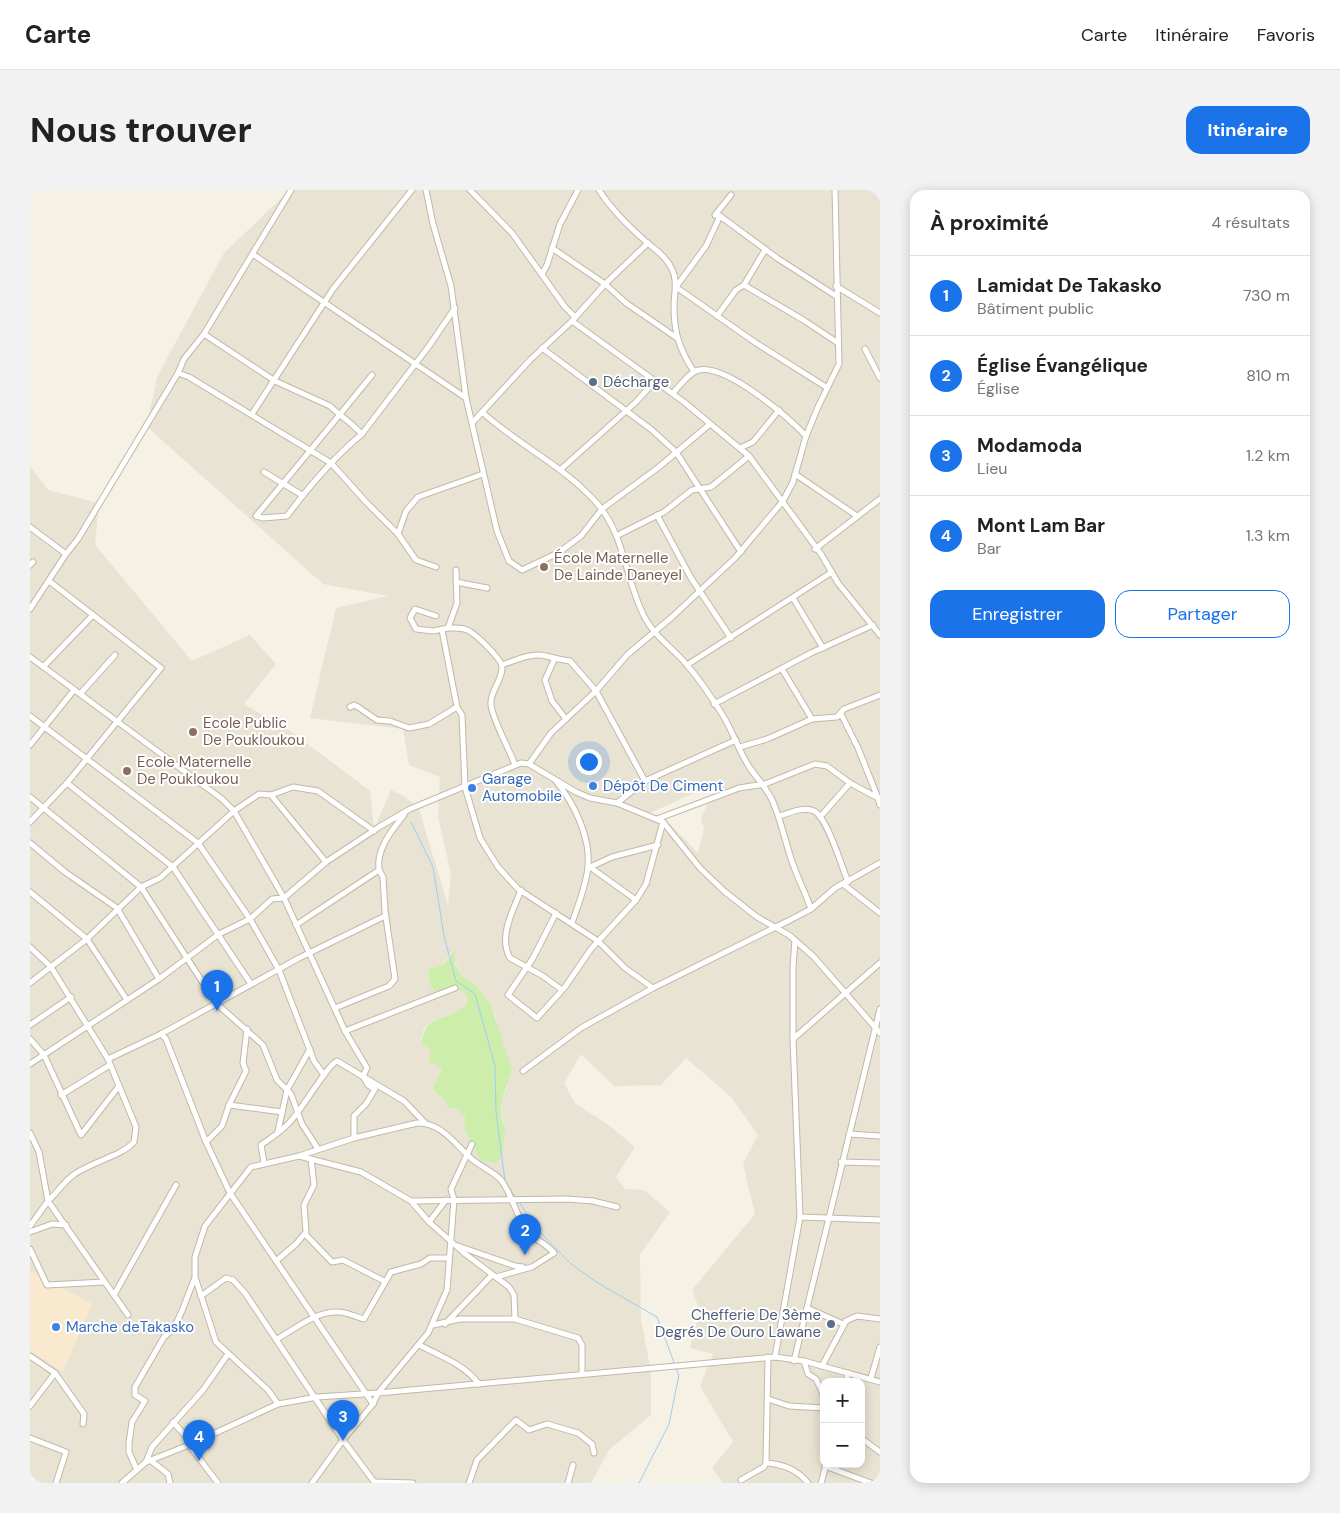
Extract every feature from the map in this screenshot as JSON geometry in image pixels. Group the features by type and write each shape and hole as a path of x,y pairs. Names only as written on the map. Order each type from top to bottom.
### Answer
{"street":[{"path":"31,604 83,531 178,373 184,359 204,334 292,190"},
{"path":"252,414 275,381 324,302 412,190"},
{"path":"426,190 455,308 458,352 466,398 473,422 483,474 503,549 509,562 522,570 558,553 581,536 602,509 710,424"},
{"path":"470,190 512,233 573,319 672,393 750,456 784,501 832,572 880,635"},
{"path":"542,274 560,224 578,190"},
{"path":"599,190 614,212 671,266 676,287 674,307 677,338 680,350 694,372"},
{"path":"529,764 552,733 596,691 627,655 700,592 741,552 784,501 795,474 806,436 826,387 839,364 835,190"},
{"path":"731,195 715,215 720,216 745,232 766,250 836,296"},
{"path":"676,287 706,246 720,216"},
{"path":"473,422 542,348 648,243"},
{"path":"552,248 605,284 626,303 677,338"},
{"path":"717,316 736,290 744,285 766,250"},
{"path":"254,255 466,398"},
{"path":"744,285 805,321 838,344"},
{"path":"836,286 880,313"},
{"path":"676,287 826,387"},
{"path":"372,374 256,516 264,518 287,516 302,495 331,463 362,434 455,308"},
{"path":"204,334 275,381 330,406 362,434"},
{"path":"542,348 626,410 676,452 741,552"},
{"path":"865,349 880,378"},
{"path":"672,393 694,372 699,370 717,371 779,410 806,436"},
{"path":"178,373 252,414 331,463 366,504 398,534 416,560 436,567"},
{"path":"560,470 655,381"},
{"path":"740,448 753,442 779,410"},
{"path":"482,412 516,442 560,470 602,509 618,535 636,598 654,633 687,665 736,740 751,770 765,784 779,816 794,867 811,908"},
{"path":"618,535 657,515 692,490 712,487 750,456"},
{"path":"264,472 302,495"},
{"path":"398,534 406,511 418,497 483,474"},
{"path":"795,474 857,516"},
{"path":"816,548 880,499"},
{"path":"657,515 700,592 731,638"},
{"path":"30,527 66,554"},
{"path":"448,628 456,612 456,570"},
{"path":"687,665 832,572"},
{"path":"30,822 67,783 116,720 161,668 49,581"},
{"path":"456,582 487,588"},
{"path":"793,598 823,648"},
{"path":"436,616 415,609 410,618 416,629 442,630 459,627 471,632 499,658 502,671 490,705 515,765"},
{"path":"43,667 93,615"},
{"path":"714,704 823,648 873,625"},
{"path":"442,630 458,707 463,720 465,787 480,838 503,874 521,890 598,941 625,968 653,988"},
{"path":"80,694 116,655"},
{"path":"502,665 522,658 545,655 554,660 570,661 596,691 645,781"},
{"path":"30,657 222,799 234,811 284,898 345,1031 367,1068 363,1076"},
{"path":"554,660 545,680 552,701 566,719"},
{"path":"782,669 812,719"},
{"path":"30,745 74,690"},
{"path":"740,747 767,739 812,719 837,717 844,709 880,695"},
{"path":"350,707 354,705 377,720 409,728 429,724 458,707"},
{"path":"840,714 858,748 880,805"},
{"path":"30,716 198,843 250,919 279,970 310,1050 317,1066 324,1075"},
{"path":"617,803 645,781 736,740"},
{"path":"30,1064 159,979 219,934 250,919 272,899 284,898 326,862 374,830 407,813 515,765 529,764 590,798 617,803 664,822 700,868 719,887 741,905 796,940 880,1033"},
{"path":"657,819 739,788 765,784 814,764 827,766 850,783 878,798"},
{"path":"552,776 571,804 588,850 589,867 572,923"},
{"path":"67,783 173,867 251,984"},
{"path":"820,817 850,783"},
{"path":"30,983 87,939 117,908 141,887 160,878 234,811 259,794 272,794 293,787 318,791 374,830"},
{"path":"272,794 326,862"},
{"path":"30,797 141,887 216,1004 247,1029 263,1046 275,1069 277,1080 292,1094 302,1124 318,1149"},
{"path":"779,816 807,809 816,812 820,817 845,883 880,913"},
{"path":"336,1008 393,982 385,916 383,877 379,870 379,857 386,839 407,813"},
{"path":"556,913 533,958 508,994 534,1017 540,1017 598,941 636,900 649,877 664,822"},
{"path":"30,843 65,872 117,908 159,979"},
{"path":"589,867 612,857 658,845"},
{"path":"523,1071 581,1028 653,988 811,908 823,897 880,863"},
{"path":"589,867 636,900"},
{"path":"296,925 379,870"},
{"path":"521,890 505,939 510,958 543,976 562,990"},
{"path":"30,892 87,939 127,1000"},
{"path":"108,1059 161,1034 310,952 385,916"},
{"path":"775,1357 800,1217 793,1039 793,966 796,940"},
{"path":"30,947 51,967 89,1025 108,1059 136,1127 134,1142 124,1150 98,1160 72,1176 48,1201 30,1226"},
{"path":"793,1039 844,992 880,963"},
{"path":"345,1031 455,988"},
{"path":"30,1025 70,997"},
{"path":"794,1361 841,1162 880,1009"},
{"path":"206,1142 222,1126 229,1105 246,1071 243,1063 247,1029"},
{"path":"161,1034 166,1039 206,1142 230,1193 373,1404"},
{"path":"30,1039 44,1056 81,1135 119,1086"},
{"path":"278,1131 287,1090 310,1050"},
{"path":"264,1162 261,1145 269,1141 278,1131 288,1125 331,1063 337,1061 404,1101 425,1123 448,1134 467,1154 501,1180 534,1238 546,1243 554,1253 532,1267 494,1276 444,1324"},
{"path":"62,1095 110,1065"},
{"path":"354,1138 354,1116 366,1104 375,1089 368,1085 363,1076"},
{"path":"229,1105 282,1112"},
{"path":"278,1404 268,1390 216,1342 195,1278 195,1257 202,1233 212,1216 251,1167 264,1162 299,1156 354,1138 425,1123"},
{"path":"30,1133 39,1152 48,1201 128,1315"},
{"path":"849,1134 880,1136"},
{"path":"312,1483 343,1440 373,1404 378,1394 419,1345 433,1325 447,1290 449,1258 454,1243 454,1200 451,1189 472,1144"},
{"path":"299,1156 361,1172 410,1201 429,1222 514,1295 515,1320"},
{"path":"311,1159 314,1185 304,1204 305,1234 332,1262 343,1260 384,1281"},
{"path":"841,1162 880,1164"},
{"path":"114,1295 176,1185"},
{"path":"410,1201 567,1199 593,1201 617,1207"},
{"path":"429,1222 446,1200"},
{"path":"800,1217 880,1220"},
{"path":"30,1232 52,1224 66,1225"},
{"path":"276,1261 305,1234"},
{"path":"454,1243 515,1266 532,1267"},
{"path":"30,1249 47,1285 104,1282"},
{"path":"277,1339 314,1317 337,1312 364,1319 384,1281 391,1272 400,1268 421,1264 430,1258 449,1258"},
{"path":"136,1468 129,1452 129,1444 132,1422 145,1401 135,1395 135,1387 164,1337 170,1333 176,1324 195,1278"},
{"path":"200,1296 222,1280 229,1278 233,1280 245,1293 343,1440 375,1483 413,1483"},
{"path":"806,1308 843,1324"},
{"path":"822,1366 843,1324 857,1316 880,1319"},
{"path":"433,1325 460,1319 515,1320 578,1338 582,1345 582,1373"},
{"path":"419,1345 447,1359 473,1376 479,1384"},
{"path":"871,1378 880,1347"},
{"path":"148,1461 152,1447 203,1390 228,1354"},
{"path":"30,1356 55,1373 84,1414 83,1424"},
{"path":"740,1480 764,1467 766,1463 768,1357"},
{"path":"122,1483 136,1468 148,1461 191,1444 278,1404 316,1397 366,1393 378,1394 582,1373 768,1357 804,1361 880,1382"},
{"path":"804,1361 808,1374 816,1379 820,1388"},
{"path":"847,1378 848,1372"},
{"path":"30,1406 55,1373"},
{"path":"768,1399 789,1406 820,1408"},
{"path":"469,1483 477,1460 516,1420 529,1430 547,1424 578,1433 592,1444 594,1453"},
{"path":"173,1422 218,1483"},
{"path":"30,1438 66,1452 56,1483"},
{"path":"865,1441 880,1452"},
{"path":"148,1461 168,1474 170,1483"},
{"path":"766,1463 782,1464 800,1474 808,1483"},
{"path":"568,1483 573,1465"},
{"path":"821,1483 825,1468"},
{"path":"834,1468 871,1483"}],"shaded area":[{"path":"290,190 880,190 880,1483 723,1483 712,1468 733,1442 700,1386 713,1354 690,1348 700,1311 692,1290 755,1214 743,1164 758,1135 731,1097 686,1058 661,1085 614,1086 581,1054 564,1083 575,1103 610,1126 635,1147 616,1177 625,1189 644,1190 670,1212 640,1255 641,1320 651,1372 651,1415 609,1450 591,1483 30,1483 30,466 48,490 99,503 95,545 192,661 250,635 276,664 244,704 289,730 370,791 374,829 391,790 404,796 419,809 448,906 451,874 438,817 440,777 409,765 403,729 310,718 336,608 388,596 323,584 146,426 158,375 224,253","holes":["716,783 725,795 708,802 701,820 704,828 698,853 666,820 650,813","451,952 461,975 476,986 495,1013 507,1088 502,1099 500,1114 504,1123 502,1157 480,1160 464,1128 465,1117 458,1109 432,1089 442,1071 429,1048 421,1040 424,1028 436,1019 460,1011 469,1001 468,995 458,988 451,986 439,991 434,989 431,968 443,965"]},
{"name":"Marche deTakasko","path":"30,1270 92,1304 63,1372 30,1351"}],"green space":[{"path":"454,951 455,964 461,975 476,986 491,1005 512,1070 502,1099 500,1114 505,1129 502,1157 495,1163 480,1160 464,1128 465,1117 458,1109 447,1107 447,1102 432,1089 442,1071 438,1065 429,1063 431,1051 422,1043 428,1026 434,1021 463,1008 468,1001 467,995 458,989 452,988 436,991 431,987 428,969 443,965"}],"waterway":[{"path":"411,822 433,867 444,936 456,981 475,994 495,1066 496,1112 505,1181 515,1197"},
{"path":"519,1202 536,1228 570,1263 596,1282 657,1317 675,1365"},
{"path":"639,1483 669,1424 679,1375 676,1369"}],"place":[{"name":"Décharge","path":"593,382"},
{"name":"École Maternelle De Lainde Daneyel","path":"544,567"},
{"name":"Ecole Public De Poukloukou","path":"193,732"},
{"name":"Ecole Maternelle De Poukloukou","path":"127,771"},
{"name":"Dépôt De Ciment","path":"593,786"},
{"name":"Garage Automobile","path":"472,788"},
{"name":"Lamidat De Takasko","path":"217,1011"},
{"name":"Église Évangélique","path":"525,1255"},
{"name":"Chefferie De 3ème Degrés De Ouro Lawane","path":"831,1324"},
{"name":"Marche deTakasko","path":"56,1327"},
{"name":"Modamoda","path":"343,1441"},
{"name":"Mont Lam Bar","path":"199,1461"}]}
